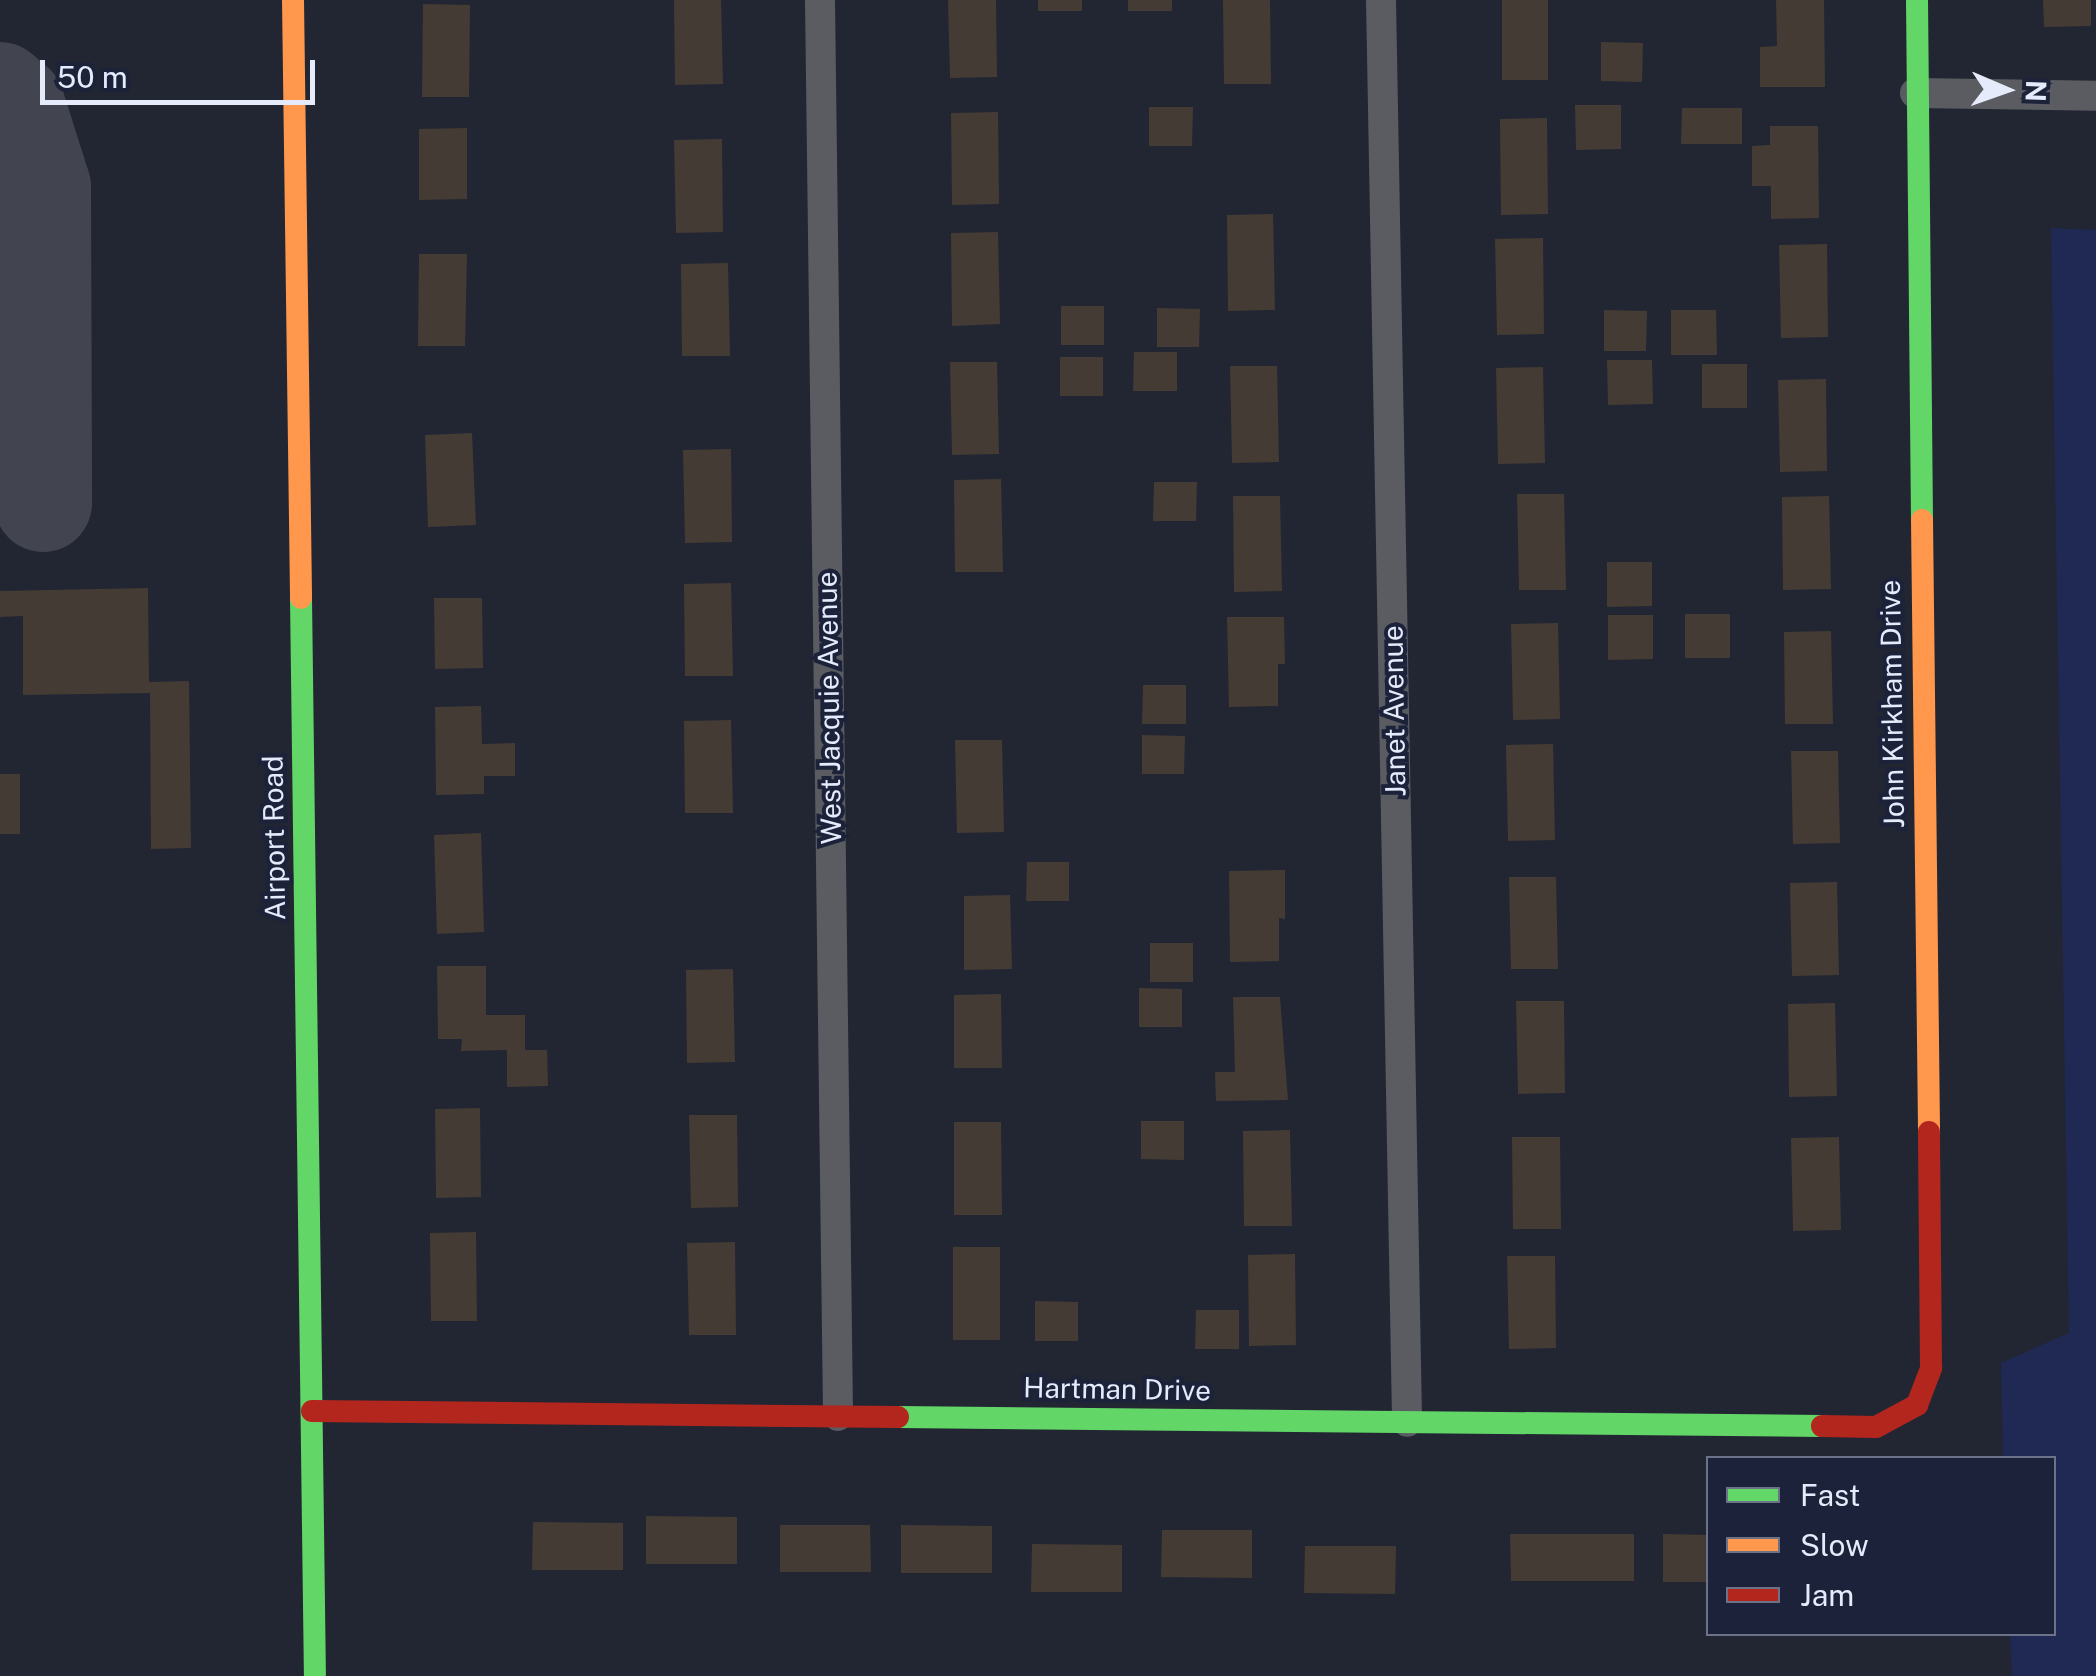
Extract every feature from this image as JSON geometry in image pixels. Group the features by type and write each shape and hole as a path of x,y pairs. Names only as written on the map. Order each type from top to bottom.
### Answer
{"street":[{"name":"Airport Road","path":"293,0 315,1676"},
{"name":"West Jacquie Avenue","path":"820,0 838,1416"},
{"name":"Janet Avenue","path":"1381,0 1406,1422"},
{"name":"John Kirkham Drive","path":"1916,1405 1931,1368 1917,0"},
{"path":"1915,93 2096,96"},
{"name":"Hartman Drive","path":"312,1411 1876,1427 1916,1405"}],"shaded area":[{"path":"2051,228 2096,230 2096,1676 2012,1676 2010,1636 2056,1636 2056,1456 2003,1456 2001,1363 2069,1333"}],"building":[{"path":"674,0 721,0 723,84 675,85"},
{"path":"948,0 996,0 997,77 950,78"},
{"path":"1038,0 1082,0 1082,11 1038,11"},
{"path":"1128,0 1172,0 1172,11 1128,11"},
{"path":"1223,0 1270,0 1271,84 1224,84"},
{"path":"1502,0 1548,0 1548,80 1502,80"},
{"path":"1776,0 1824,0 1825,87 1760,87 1760,47 1777,46"},
{"path":"2043,0 2091,0 2091,26 2044,27"},
{"path":"423,4 470,5 469,97 422,97"},
{"path":"1601,42 1643,43 1642,82 1601,81"},
{"path":"1575,105 1621,105 1621,149 1576,150"},
{"path":"1149,107 1193,107 1192,146 1149,146"},
{"path":"1682,108 1742,108 1742,144 1681,144"},
{"path":"998,112 999,204 952,205 951,113"},
{"path":"1547,118 1548,214 1501,215 1500,119"},
{"path":"1770,126 1818,126 1819,218 1771,219 1771,186 1752,186 1752,146 1770,145"},
{"path":"467,128 467,199 419,200 419,129"},
{"path":"722,139 723,232 676,233 674,140"},
{"path":"1273,214 1275,310 1228,311 1227,215"},
{"path":"998,232 1000,324 952,326 951,233"},
{"path":"1543,238 1544,334 1497,335 1495,239"},
{"path":"1827,244 1828,337 1781,338 1779,245"},
{"path":"419,254 467,254 465,346 418,346"},
{"path":"728,263 730,356 682,356 681,264"},
{"path":"1061,306 1104,306 1104,345 1061,345"},
{"path":"1157,308 1200,309 1199,347 1157,347"},
{"path":"1604,310 1647,311 1646,351 1604,351"},
{"path":"1671,310 1716,310 1717,355 1671,355"},
{"path":"1134,352 1177,352 1177,391 1133,391"},
{"path":"1060,357 1103,357 1103,396 1060,396"},
{"path":"1607,360 1652,360 1653,404 1608,405"},
{"path":"950,362 997,362 999,454 952,455"},
{"path":"1702,364 1747,364 1747,408 1702,408"},
{"path":"1230,366 1277,366 1279,462 1232,463"},
{"path":"1543,367 1545,463 1498,464 1496,368"},
{"path":"1826,379 1827,471 1780,472 1778,380"},
{"path":"472,433 476,525 428,527 425,435"},
{"path":"731,449 732,542 685,543 683,450"},
{"path":"1001,479 1003,572 955,572 954,480"},
{"path":"1154,482 1197,482 1196,521 1153,521"},
{"path":"1517,494 1564,494 1566,590 1519,590"},
{"path":"1233,496 1280,496 1282,591 1234,592"},
{"path":"1829,496 1831,589 1783,590 1782,497"},
{"path":"1607,562 1652,562 1652,606 1607,607"},
{"path":"731,583 733,676 685,676 684,584"},
{"path":"148,588 149,682 189,681 191,848 151,849 150,693 23,695 23,616 0,617 0,591"},
{"path":"434,598 482,598 483,668 435,669"},
{"path":"1685,614 1730,614 1730,658 1685,658"},
{"path":"1608,615 1653,615 1653,659 1608,660"},
{"path":"1227,617 1284,617 1285,664 1278,664 1278,706 1229,707"},
{"path":"1558,623 1560,719 1513,720 1511,624"},
{"path":"1831,631 1833,724 1785,724 1784,632"},
{"path":"1143,685 1186,685 1186,724 1142,724"},
{"path":"481,706 482,744 515,743 515,776 484,776 484,794 436,795 435,707"},
{"path":"731,720 733,813 685,813 684,721"},
{"path":"1142,735 1185,736 1184,774 1142,774"},
{"path":"955,740 1002,740 1004,832 957,833"},
{"path":"1553,744 1555,840 1508,841 1506,745"},
{"path":"1791,751 1838,751 1840,843 1793,844"},
{"path":"0,774 20,774 20,834 0,834"},
{"path":"481,833 484,932 437,934 434,835"},
{"path":"1027,862 1069,862 1069,901 1026,901"},
{"path":"1285,870 1285,919 1279,918 1279,961 1230,962 1229,871"},
{"path":"1509,877 1556,877 1558,969 1511,969"},
{"path":"1837,882 1839,975 1792,976 1790,883"},
{"path":"1010,895 1012,969 964,970 964,896"},
{"path":"1150,943 1193,943 1193,982 1150,982"},
{"path":"437,966 486,966 486,1015 525,1015 525,1050 547,1050 548,1086 507,1087 507,1050 461,1051 462,1039 438,1039"},
{"path":"733,969 735,1062 687,1063 686,970"},
{"path":"1139,988 1182,989 1182,1027 1139,1027"},
{"path":"1001,994 1002,1068 954,1068 954,995"},
{"path":"1233,997 1280,997 1288,1100 1216,1101 1215,1072 1235,1072"},
{"path":"1516,1001 1564,1001 1565,1093 1518,1094"},
{"path":"1835,1003 1837,1096 1789,1097 1788,1004"},
{"path":"480,1108 481,1197 436,1198 435,1109"},
{"path":"689,1115 737,1115 738,1207 691,1208"},
{"path":"1141,1121 1184,1121 1184,1160 1141,1159"},
{"path":"954,1122 1001,1122 1002,1215 954,1215"},
{"path":"1290,1130 1292,1226 1244,1226 1243,1131"},
{"path":"1512,1137 1560,1137 1561,1229 1513,1229"},
{"path":"1839,1137 1841,1230 1793,1231 1791,1138"},
{"path":"476,1232 477,1321 431,1321 430,1233"},
{"path":"735,1242 736,1335 689,1335 687,1243"},
{"path":"953,1247 1000,1247 1000,1340 953,1340"},
{"path":"1295,1254 1296,1345 1249,1346 1248,1255"},
{"path":"1507,1256 1555,1256 1556,1348 1509,1349"},
{"path":"1035,1301 1078,1302 1078,1341 1035,1341"},
{"path":"1196,1310 1239,1310 1239,1349 1195,1349"},
{"path":"646,1516 737,1517 737,1564 646,1564"},
{"path":"533,1522 623,1523 623,1570 532,1570"},
{"path":"780,1525 870,1525 871,1572 780,1572"},
{"path":"901,1525 992,1526 992,1573 901,1573"},
{"path":"1162,1530 1252,1530 1252,1578 1161,1577"},
{"path":"1510,1534 1634,1534 1634,1581 1511,1581"},
{"path":"1663,1534 1706,1535 1706,1582 1663,1582"},
{"path":"1032,1544 1122,1545 1122,1592 1031,1592"},
{"path":"1305,1546 1396,1546 1395,1594 1304,1593"}],"taxiway":[{"path":"0,91 16,105 42,187 43,503"}],"traffic: fast":[{"path":"1917,0 1922,520"},
{"path":"301,598 315,1676"},
{"path":"898,1417 1822,1426"}],"traffic: slow":[{"path":"293,0 301,598"},
{"path":"1922,520 1929,1132"}],"traffic: jam":[{"path":"1822,1426 1876,1427 1917,1405 1931,1368 1929,1132"},
{"path":"312,1411 898,1417"}]}
